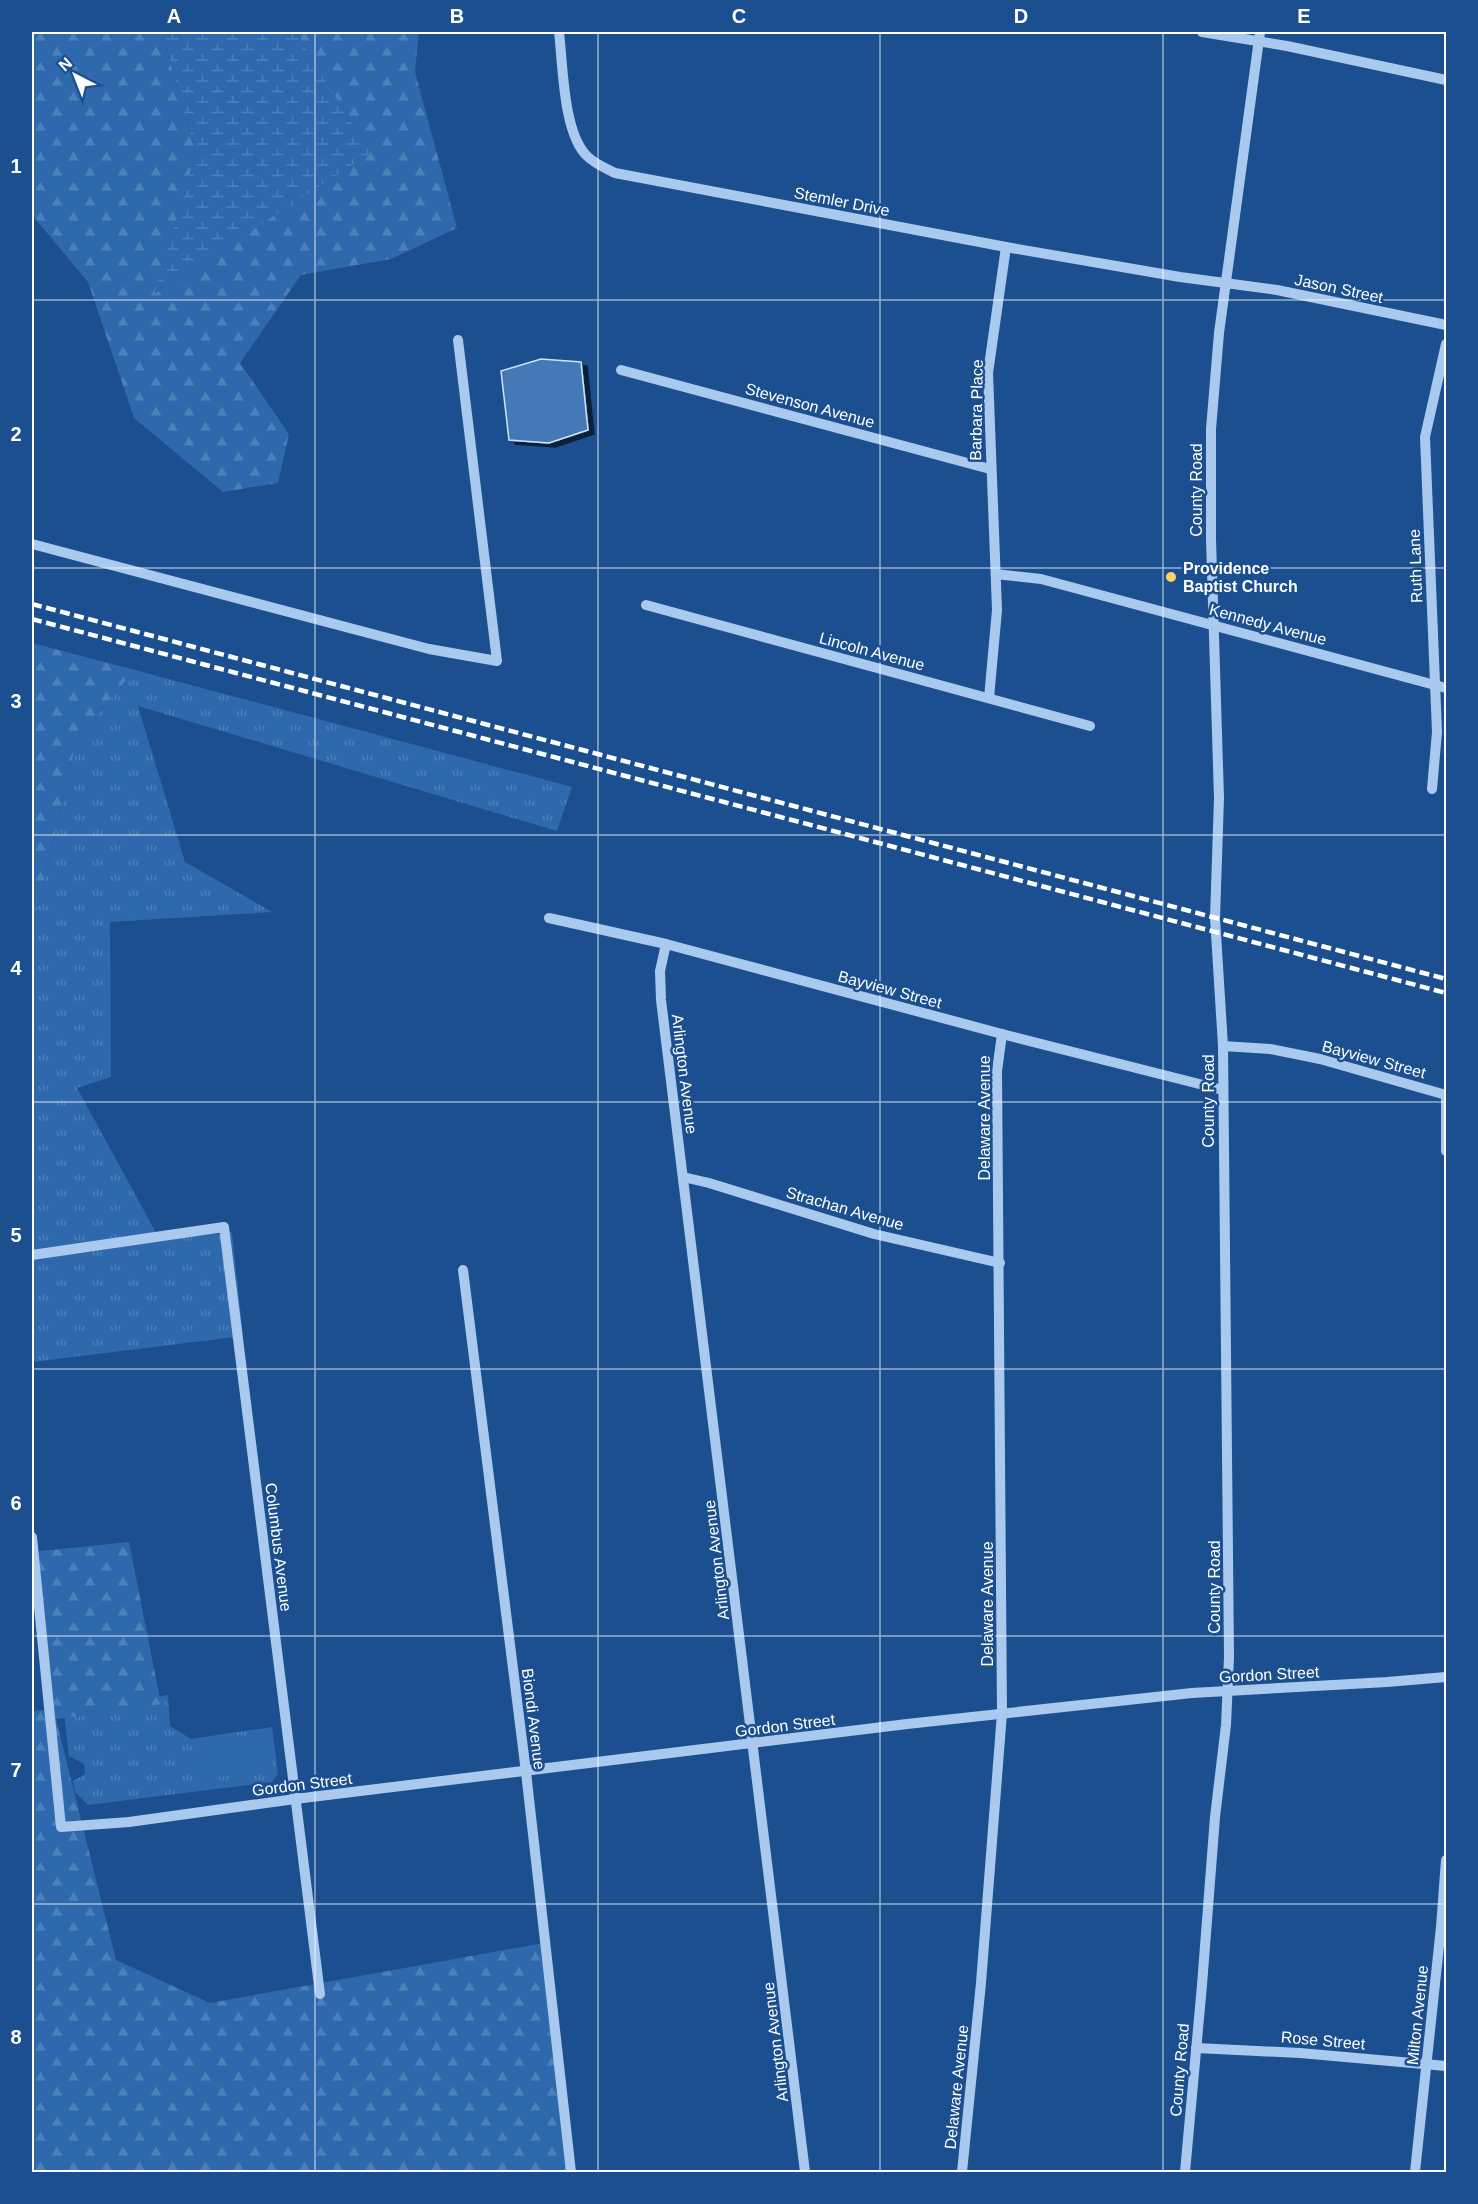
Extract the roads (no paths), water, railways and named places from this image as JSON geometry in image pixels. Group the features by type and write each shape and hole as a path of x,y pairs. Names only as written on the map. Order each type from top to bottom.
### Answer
{"street":[{"name":"Stemler Drive","path":"559,32 570,126 577,143 586,155 598,165 615,173 1006,247 1225,284"},
{"path":"1202,32 1259,37 1446,80"},
{"name":"County Road","path":"1185,2172 1215,1817 1226,1725 1227,1691 1228,1489 1223,1046 1215,918 1219,798 1211,539 1211,429 1225,284 1259,37"},
{"name":"Barbara Place","path":"996,574 988,373 1006,247"},
{"name":"Jason Street","path":"1225,284 1277,290 1446,325"},
{"path":"32,544 429,649 497,661 458,340"},
{"name":"Ruth Lane","path":"1432,789 1441,686 1425,437 1446,344"},
{"name":"Stevenson Avenue","path":"621,370 990,468"},
{"path":"989,698 995,630 996,574"},
{"name":"Kennedy Avenue","path":"996,574 1041,579 1441,686"},
{"name":"Lincoln Avenue","path":"646,605 1090,726"},
{"name":"Bayview Street","path":"549,918 666,944 1002,1034 1223,1090"},
{"name":"Arlington Avenue","path":"666,944 660,971 661,1000 805,2172"},
{"name":"Delaware Avenue","path":"962,2172 982,1971 1002,1713 997,1071 1002,1034"},
{"name":"Bayview Street","path":"1223,1046 1270,1049 1320,1059 1446,1095"},
{"path":"1446,1095 1446,1151"},
{"name":"Strachan Avenue","path":"683,1177 874,1234 1000,1263"},
{"name":"Columbus Avenue","path":"32,1255 224,1227 320,1994"},
{"name":"Biondi Avenue","path":"464,1270 526,1772 571,2172"},
{"name":"Gordon Street","path":"32,1537 62,1827 129,1822 296,1799 1002,1713 1227,1691 1446,1677"},
{"name":"Milton Avenue","path":"1415,2172 1446,1860"},
{"name":"Rose Street","path":"1196,2048 1300,2053 1446,2066"}],"railway":[{"path":"32,604 1446,979"},
{"path":"32,619 1446,993"}],"place":[{"name":"Providence Baptist Church","path":"1171,577"}]}
